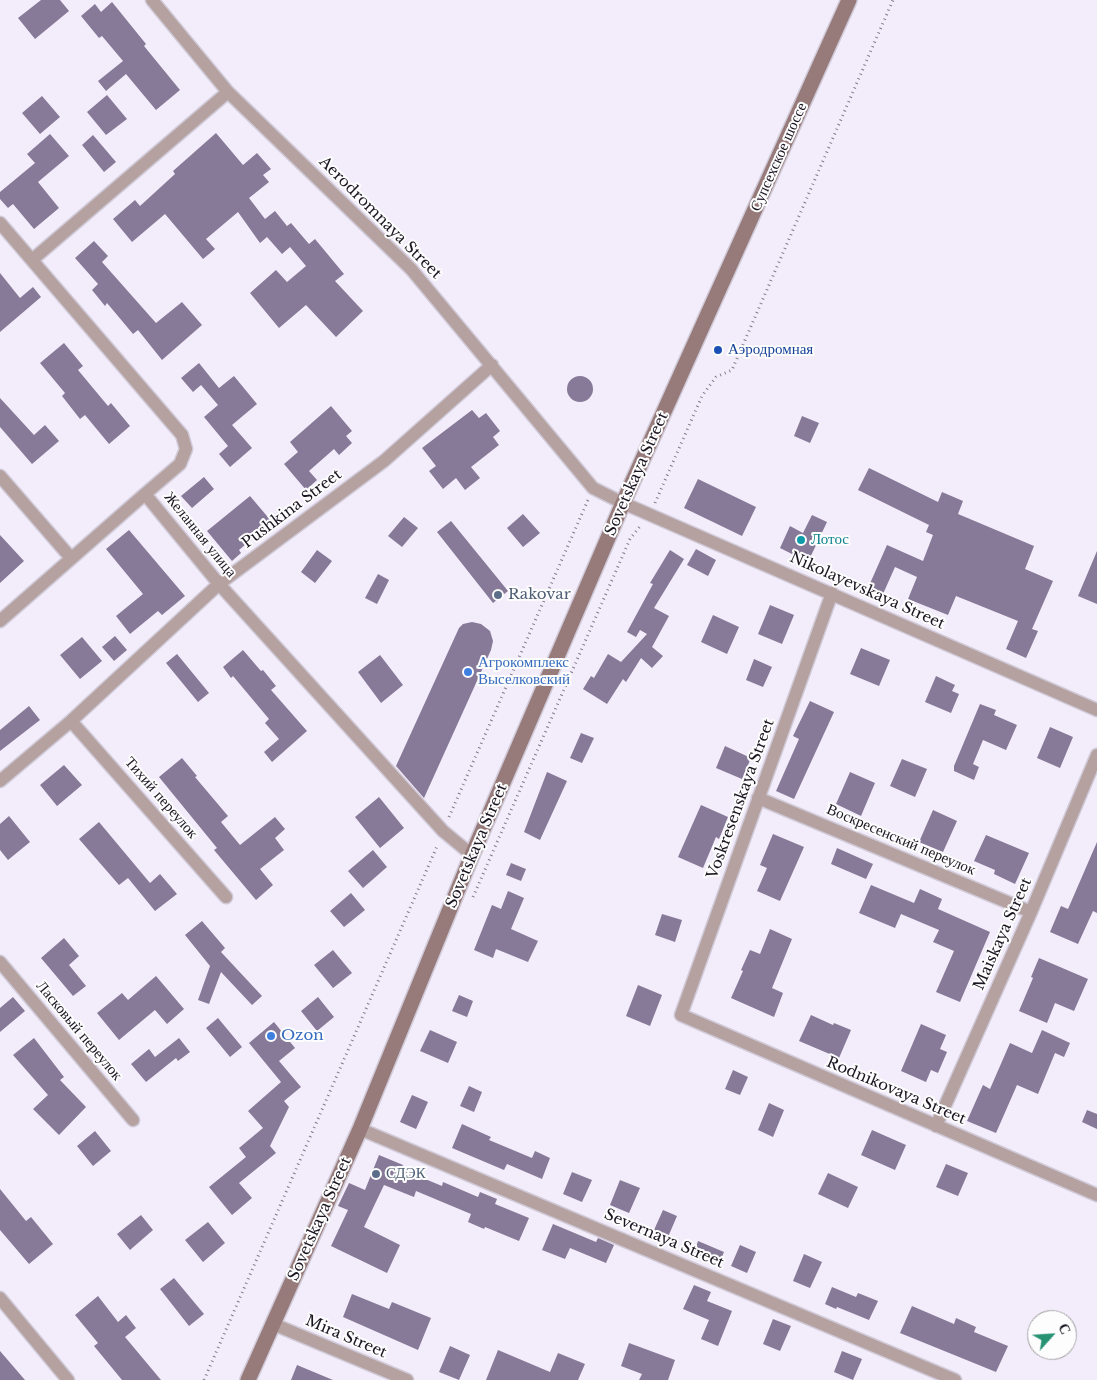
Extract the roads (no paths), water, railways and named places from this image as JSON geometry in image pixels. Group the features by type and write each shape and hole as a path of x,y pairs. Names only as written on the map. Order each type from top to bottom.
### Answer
{"main road":[{"name":"Супсехское шоссе","path":"708,314 849,0"},
{"name":"Sovetskaya Street","path":"248,1380 360,1129 472,855 623,503 708,314"}],"street":[{"name":"Aerodromnaya Street","path":"152,0 228,92 411,269 593,488 623,503"},
{"path":"32,260 228,92"},
{"name":"Желанная улица","path":"0,223 182,435 186,449 180,464 145,494 219,584 443,832 472,855"},
{"name":"Pushkina Street","path":"0,781 71,720 219,584 384,461 492,365"},
{"path":"0,476 72,558"},
{"path":"0,620 145,494"},
{"name":"Nikolayevskaya Street","path":"623,503 1097,710"},
{"name":"Voskresenskaya Street","path":"681,1015 832,593"},
{"name":"Тихий переулок","path":"71,720 226,897"},
{"name":"Maiskaya Street","path":"936,1126 1031,912 1097,755"},
{"name":"Воскресенский переулок","path":"758,798 1031,912"},
{"name":"Ласковый переулок","path":"0,962 133,1120"},
{"name":"Rodnikovaya Street","path":"681,1015 1097,1195"},
{"name":"Severnaya Street","path":"360,1129 955,1380"},
{"path":"0,1298 68,1380"},
{"name":"Mira Street","path":"273,1324 407,1380"}],"place":[{"name":"Аэродромная","path":"718,350"},
{"name":"Лотос","path":"801,540"},
{"name":"Rakovar","path":"498,595"},
{"name":"Агрокомплекс Выселковский","path":"468,672"},
{"name":"Ozon","path":"271,1036"},
{"name":"СДЭК","path":"376,1174"}]}
